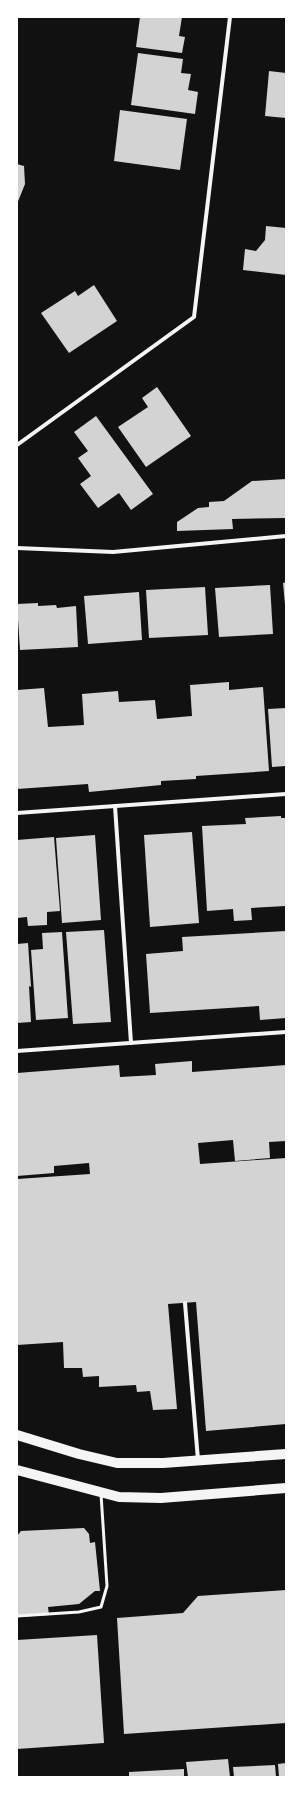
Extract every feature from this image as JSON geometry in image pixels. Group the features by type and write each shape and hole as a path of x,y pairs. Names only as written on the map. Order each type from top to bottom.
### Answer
{"main road":[{"path":"17,1435 79,1454 117,1463 198,1460 286,1454"},
{"path":"17,1470 101,1494 137,1499 286,1488"}],"street":[{"path":"17,444 194,317 230,17"},
{"path":"17,548 113,552 286,536"},
{"path":"17,813 286,794"},
{"path":"115,806 131,1043"},
{"path":"17,1051 286,1032"},
{"path":"185,1303 198,1460"}],"lane":[{"path":"17,1616 79,1612 101,1607 107,1586 101,1494"}],"building":[{"path":"140,17 182,17 179,36 185,37 182,53 136,47"},
{"path":"138,53 183,59 181,73 191,74 188,90 198,92 195,114 131,105"},
{"path":"269,71 286,73 286,118 265,116"},
{"path":"120,110 187,119 180,170 114,161"},
{"path":"17,164 24,166 25,184 17,204"},
{"path":"266,226 286,228 286,275 243,270 245,249 256,251 265,240"},
{"path":"94,285 117,321 69,353 41,313 75,291 78,296"},
{"path":"157,387 191,436 146,467 118,427 148,407 142,398"},
{"path":"96,416 153,494 131,510 119,493 98,508 80,484 91,476 78,458 88,451 74,432"},
{"path":"286,479 286,518 232,519 233,529 177,531 177,522 198,508 209,507 209,502 224,501 252,481"},
{"path":"286,582 286,604 285,604 283,583"},
{"path":"270,585 273,634 219,637 215,588"},
{"path":"205,587 208,635 149,638 146,590"},
{"path":"139,592 142,640 88,644 84,596"},
{"path":"38,603 38,606 56,605 57,608 76,606 78,647 20,650 17,604"},
{"path":"229,682 229,690 263,687 269,771 196,776 196,779 161,781 161,785 89,792 88,784 17,789 17,690 44,688 48,727 84,725 82,694 118,691 119,702 155,700 157,719 192,716 190,685"},
{"path":"286,708 286,766 272,767 268,709"},
{"path":"281,816 281,818 286,818 286,906 251,908 252,920 234,921 233,909 207,911 202,826 246,824 245,818"},
{"path":"192,832 199,923 150,927 144,835"},
{"path":"95,835 101,920 62,923 56,838"},
{"path":"54,837 60,911 47,912 47,925 28,926 27,917 17,918 17,840"},
{"path":"104,930 111,1022 73,1024 66,932"},
{"path":"286,931 286,1018 260,1020 259,1006 150,1013 146,954 183,951 182,937"},
{"path":"62,932 68,1018 36,1020 31,950 43,949 42,933"},
{"path":"28,943 31,987 29,986 31,1022 17,1023 17,944"},
{"path":"192,1061 192,1072 286,1065 286,1141 269,1142 270,1158 235,1161 233,1140 198,1143 200,1164 286,1158 286,1424 206,1431 196,1302 168,1304 177,1409 153,1410 150,1391 137,1392 136,1385 99,1387 99,1376 83,1377 82,1368 64,1368 63,1342 17,1345 17,1179 90,1174 89,1163 54,1166 54,1173 17,1176 17,1073 119,1065 120,1077 156,1075 155,1064"},
{"path":"84,1528 89,1534 90,1543 95,1542 100,1591 95,1591 79,1604 48,1607 49,1615 17,1617 17,1536 21,1531"},
{"path":"286,1590 286,1723 124,1734 117,1618 183,1613 198,1596"},
{"path":"97,1635 104,1743 17,1749 17,1640"},
{"path":"228,1759 230,1777 188,1777 186,1762"},
{"path":"286,1763 286,1777 279,1777 278,1764"},
{"path":"275,1765 276,1777 234,1777 233,1767"},
{"path":"184,1769 184,1777 129,1777 129,1772"}]}
